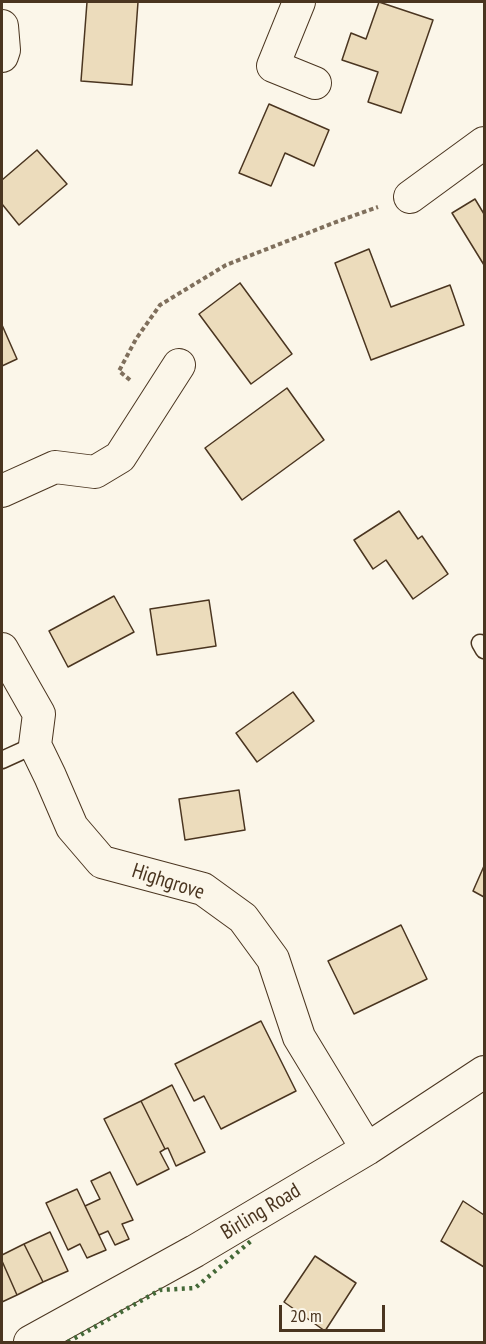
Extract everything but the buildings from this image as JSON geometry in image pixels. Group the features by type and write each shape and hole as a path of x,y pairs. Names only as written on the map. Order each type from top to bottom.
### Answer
{"street":[{"path":"299,2 273,66 315,83"},
{"path":"2,26 4,50 2,56"},
{"path":"410,197 484,143"},
{"path":"2,491 55,467 95,472 120,457 179,365"},
{"path":"2,649 39,714 35,745"},
{"name":"Highgrove","path":"35,745 72,827 102,862 203,889 243,918 273,959 299,1037 367,1149"},
{"name":"Birling Road","path":"30,1342 195,1251 367,1149 484,1072"}],"lane":[{"path":"2,760 35,745"}],"path":[{"path":"156,400 119,371 136,339 160,305 226,265 336,222 410,197"}],"hedge":[{"path":"68,1342 160,1290 195,1288 251,1241"}]}
